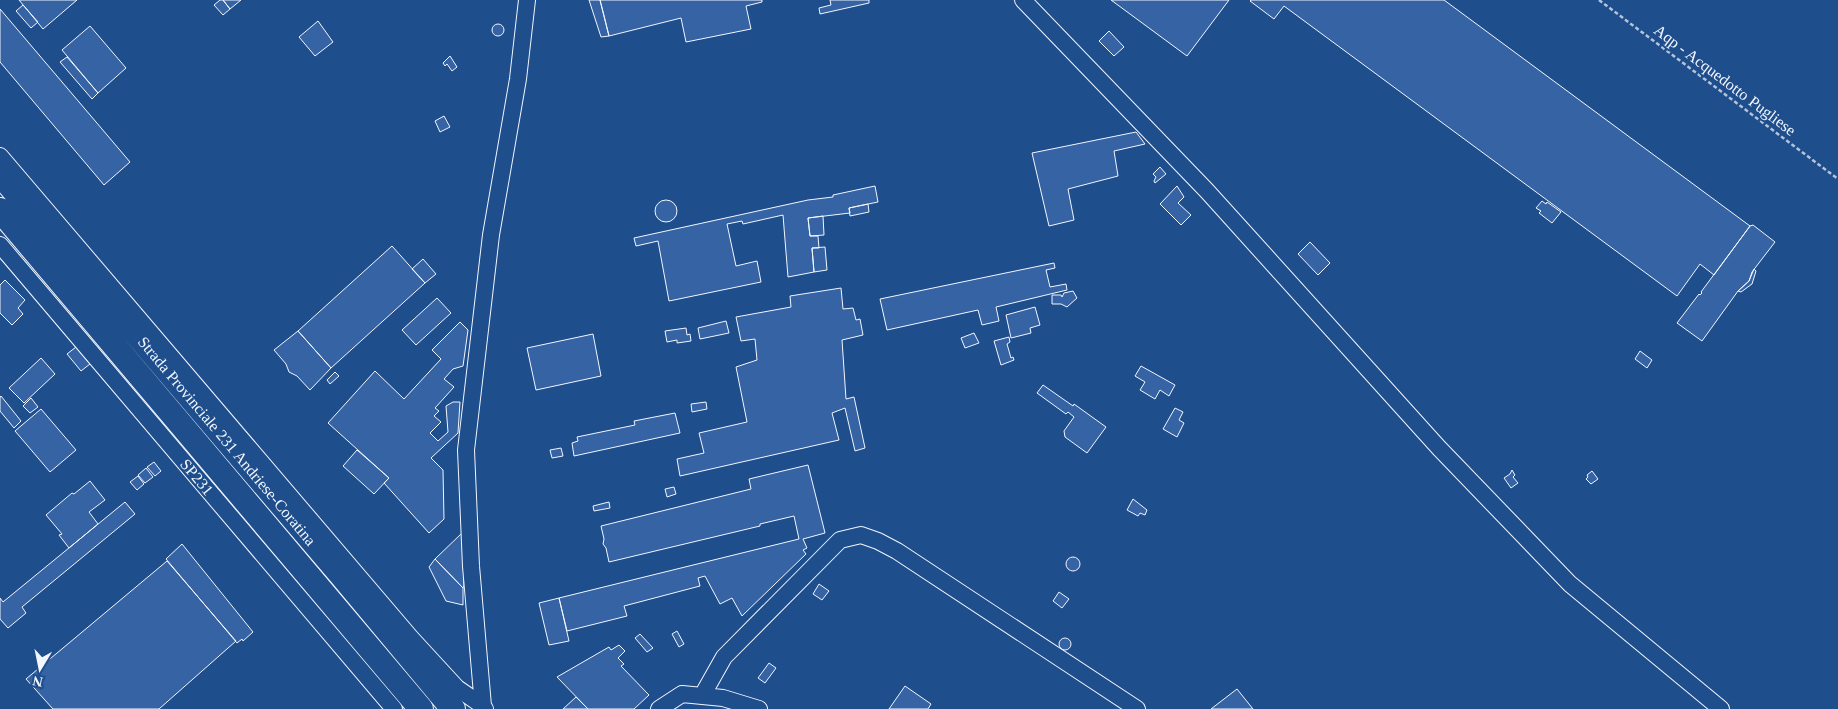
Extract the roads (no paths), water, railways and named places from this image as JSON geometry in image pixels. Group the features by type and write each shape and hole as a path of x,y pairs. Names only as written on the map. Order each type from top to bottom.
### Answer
{"highway":[{"name":"Strada Provinciale 231 Andriese-Coratina","path":"0,174 453,709"},
{"name":"Strada Provinciale 231 Andriese-Coratina","path":"0,210 421,709"}],"street":[{"path":"484,708 471,566 466,450 491,235 518,79 527,0"},
{"path":"1023,0 1207,191 1439,448 1570,584 1721,709"},
{"path":"0,156 411,638 457,688 484,708"},
{"name":"SP231","path":"0,245 394,709"},
{"path":"702,696 724,657 840,540 861,535 897,551 1138,709"},
{"path":"659,709 682,694 723,698 759,709"}]}
